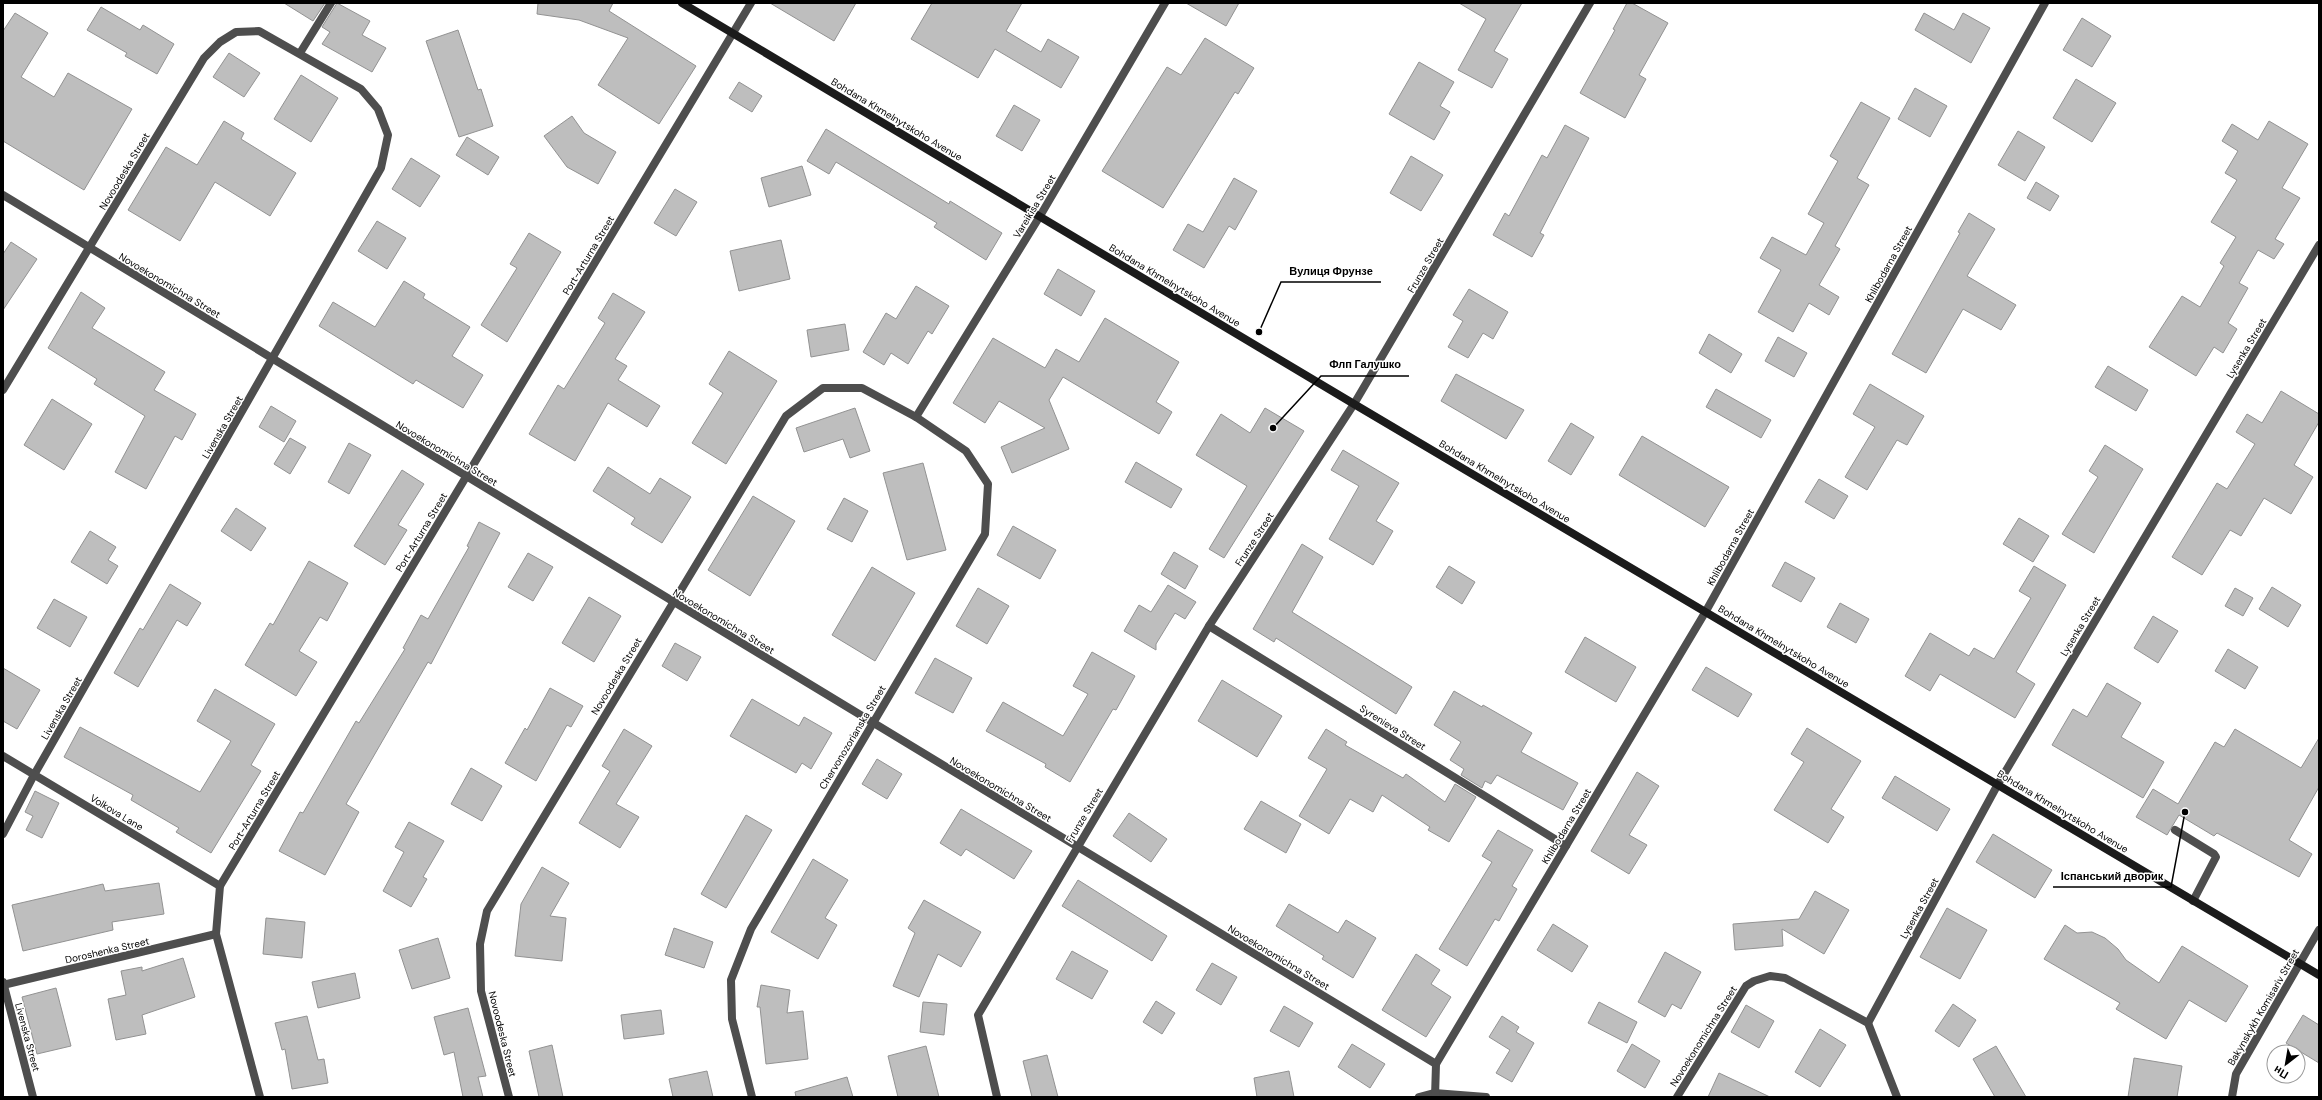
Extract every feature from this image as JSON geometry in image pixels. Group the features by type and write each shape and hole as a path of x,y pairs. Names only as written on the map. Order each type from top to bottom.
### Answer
{"main road":[{"name":"Bohdana Khmelnytskoho Avenue","path":"682,3 1354,404 2319,975"}],"street":[{"path":"300,53 330,3"},
{"name":"Port-Arturna Street","path":"260,1097 216,934 220,886 751,3"},
{"name":"Vareikisa Street","path":"916,417 1040,216 1165,3"},
{"name":"Frunze Street","path":"997,1097 978,1015 1209,626 1354,404 1590,3"},
{"name":"Khlibodarna Street","path":"1434,1095 1436,1064 1706,611 2045,3"},
{"name":"Novoodeska Street","path":"3,390 204,58 220,42 236,32 259,31 300,53"},
{"name":"Livenska Street","path":"3,834 34,775 381,168 388,135 378,110 361,89 300,53"},
{"name":"Novoekonomichna Street","path":"3,195 1436,1064"},
{"name":"Lysenka Street","path":"1868,1022 1998,784 2319,245"},
{"name":"Novoodeska Street","path":"509,1097 481,991 480,944 487,911 672,601 786,416 792,411 823,388 862,388 916,417"},
{"name":"Chervonozorianska Street","path":"752,1097 732,1019 731,980 751,929 985,534 988,484 966,451 916,417"},
{"name":"Syrenieva Street","path":"1209,626 1566,846"},
{"name":"Volkova Lane","path":"3,756 220,886"},
{"path":"2175,830 2216,855 2216,860 2193,900"},
{"name":"Bakynskykh Komisariv Street","path":"2232,1097 2236,1074 2319,930"},
{"name":"Doroshenka Street","path":"3,984 216,934"},
{"name":"Novoekonomichna Street","path":"1678,1097 1746,986 1754,980 1770,976 1785,978 1868,1022"},
{"name":"Livenska Street","path":"3,984 33,1097"},
{"path":"1868,1022 1897,1097"},
{"path":"1419,1097 1434,1095 1486,1097"}],"building":[{"path":"284,3 325,3 313,21"},
{"path":"337,3 370,21 362,35 386,48 372,72 322,44 330,32 322,27"},
{"path":"538,3 613,3 609,11 696,66 659,124 598,85 628,38 579,20 537,14"},
{"path":"770,3 856,3 834,41"},
{"path":"932,3 1022,3 1006,31 1041,52 1048,39 1079,57 1061,88 995,49 978,78 911,39"},
{"path":"1186,3 1239,3 1226,26"},
{"path":"1459,3 1522,3 1494,51 1508,59 1492,88 1458,70 1486,19"},
{"path":"1627,3 1632,3 1668,23 1639,75 1646,79 1625,118 1580,93 1615,30 1613,29"},
{"path":"101,7 140,30 143,25 174,44 157,74 125,56 127,53 87,30"},
{"path":"15,13 48,33 21,77 54,97 68,73 132,109 84,190 3,141 3,31"},
{"path":"1924,13 1954,30 1963,13 1990,28 1971,63 1915,30"},
{"path":"2082,18 2111,36 2092,67 2063,50"},
{"path":"458,30 478,90 481,89 493,126 459,137 426,41"},
{"path":"1205,38 1254,68 1238,94 1235,92 1163,208 1102,171 1167,67 1181,75"},
{"path":"229,53 260,73 244,97 213,77"},
{"path":"1419,62 1454,82 1440,106 1450,112 1434,140 1389,114"},
{"path":"301,75 338,98 311,142 274,119"},
{"path":"2076,79 2116,103 2092,142 2053,118"},
{"path":"739,82 762,96 752,112 729,98"},
{"path":"1915,88 1947,106 1930,137 1898,119"},
{"path":"1861,102 1890,118 1857,178 1869,185 1835,246 1840,249 1819,285 1839,297 1829,315 1809,303 1793,332 1758,312 1781,270 1760,258 1772,237 1806,255 1824,223 1808,214 1838,161 1830,156"},
{"path":"1014,105 1040,120 1022,151 996,136"},
{"path":"572,116 584,133 616,152 598,184 567,167 544,136"},
{"path":"224,121 244,133 241,139 296,173 270,216 215,182 180,241 128,210 166,147 197,165"},
{"path":"2269,121 2308,144 2282,188 2300,198 2275,239 2284,244 2274,259 2258,250 2239,283 2248,288 2228,323 2237,329 2223,353 2214,347 2196,376 2149,347 2182,296 2200,307 2224,266 2220,263 2236,237 2211,222 2237,180 2225,173 2238,151 2222,141 2232,124 2258,140"},
{"path":"1565,125 1589,138 1540,233 1544,235 1532,257 1493,235 1505,213 1509,216 1542,155 1547,158"},
{"path":"826,129 949,204 950,201 1002,233 986,260 934,227 937,223 836,162 829,174 807,161"},
{"path":"2018,131 2045,147 2025,181 1998,165"},
{"path":"467,137 499,157 488,175 456,155"},
{"path":"1411,156 1443,175 1421,211 1390,193"},
{"path":"411,158 440,176 420,207 392,189"},
{"path":"802,166 811,195 769,207 761,178"},
{"path":"1234,178 1257,191 1235,230 1229,226 1204,268 1173,250 1188,224 1203,232"},
{"path":"2036,182 2059,196 2050,211 2027,198"},
{"path":"675,189 697,202 676,236 654,223"},
{"path":"1969,213 1995,229 1967,276 2016,305 2001,330 1963,309 1926,373 1892,354 1960,233 1958,232"},
{"path":"377,221 406,238 387,269 358,251"},
{"path":"529,233 561,252 507,342 481,325 517,268 510,264"},
{"path":"781,240 790,279 739,291 730,251"},
{"path":"11,242 37,259 3,310 3,254"},
{"path":"1058,269 1095,291 1081,316 1044,294"},
{"path":"404,281 425,294 423,298 470,327 452,356 483,375 463,408 416,380 413,384 319,326 333,302 375,327"},
{"path":"916,286 949,306 932,334 928,331 908,364 891,353 884,365 863,352 886,313 896,319"},
{"path":"1469,289 1508,312 1493,339 1483,333 1468,358 1448,347 1463,321 1453,315"},
{"path":"81,292 105,308 92,328 165,372 154,390 196,414 182,440 175,436 146,489 115,472 145,416 94,384 97,379 48,348"},
{"path":"613,293 645,312 615,359 627,366 618,380 660,406 647,427 608,403 575,461 529,434 558,385 564,389 605,323 598,318"},
{"path":"1105,318 1179,362 1156,402 1172,412 1159,434 1063,377 1049,400 1069,449 1012,473 1001,447 1045,428 999,401 985,423 953,403 993,338 1045,368 1056,349 1079,362"},
{"path":"845,324 849,350 811,357 807,330"},
{"path":"1709,334 1742,354 1731,373 1699,353"},
{"path":"1778,337 1807,353 1794,377 1765,361"},
{"path":"729,351 777,381 726,464 692,443 723,393 709,384"},
{"path":"2108,366 2148,390 2136,411 2095,387"},
{"path":"1456,374 1524,410 1506,439 1441,401"},
{"path":"1870,384 1924,416 1907,445 1897,440 1867,490 1845,477 1875,427 1853,414"},
{"path":"1716,389 1771,420 1761,438 1706,407"},
{"path":"2281,391 2319,414 2319,422 2294,465 2313,477 2291,514 2264,498 2241,536 2230,530 2202,575 2172,557 2217,483 2227,489 2255,444 2236,432 2247,414 2262,423"},
{"path":"52,399 92,424 64,470 24,445"},
{"path":"271,406 296,421 284,442 259,427"},
{"path":"855,408 870,451 850,458 843,439 804,452 796,428"},
{"path":"1265,408 1304,431 1224,558 1209,549 1247,486 1196,455 1221,414 1250,433"},
{"path":"1571,423 1594,437 1571,475 1548,461"},
{"path":"1642,436 1729,487 1705,527 1619,475"},
{"path":"290,438 306,447 290,474 274,464"},
{"path":"349,443 371,455 349,494 328,482"},
{"path":"2105,445 2143,469 2094,553 2062,534 2098,477 2089,471"},
{"path":"1343,450 1399,483 1376,521 1393,531 1373,565 1329,539 1359,486 1331,470"},
{"path":"1136,462 1182,489 1171,508 1125,482"},
{"path":"923,463 946,550 907,560 883,473"},
{"path":"608,467 650,494 660,478 691,497 662,543 631,524 635,518 593,491"},
{"path":"402,470 424,484 398,525 407,530 385,565 354,546"},
{"path":"1819,479 1848,496 1834,519 1805,502"},
{"path":"753,496 795,521 750,596 708,570"},
{"path":"844,498 868,511 852,542 827,529"},
{"path":"236,508 266,528 251,551 221,531"},
{"path":"2019,518 2049,536 2033,562 2003,544"},
{"path":"479,522 500,533 431,664 428,662 346,804 359,812 325,875 279,851 300,812 303,813 356,721 359,723 405,649 403,648 421,615 428,619 469,547 467,546"},
{"path":"1013,526 1056,550 1040,579 997,555"},
{"path":"90,531 116,547 108,560 118,566 107,584 71,562"},
{"path":"1302,544 1323,557 1292,612 1412,687 1396,714 1276,638 1274,642 1253,629"},
{"path":"1174,552 1198,566 1185,589 1161,574"},
{"path":"528,553 553,567 533,601 508,587"},
{"path":"309,561 348,583 327,621 320,617 299,651 317,662 296,696 245,665 270,623 273,625"},
{"path":"1785,562 1815,578 1801,602 1772,586"},
{"path":"1449,566 1475,582 1462,604 1436,587"},
{"path":"2034,566 2066,585 2016,672 2035,684 2015,718 1940,674 1930,691 1905,676 1930,633 1969,656 1974,648 1994,659 2031,598 2019,591"},
{"path":"872,567 915,593 875,661 832,635"},
{"path":"170,584 201,603 187,626 177,620 138,687 114,673 140,628 143,630"},
{"path":"1168,585 1196,602 1185,619 1175,613 1156,644 1156,650 1124,631 1139,605 1151,612"},
{"path":"2272,587 2301,605 2288,627 2259,609"},
{"path":"978,588 1009,606 987,644 956,626"},
{"path":"2235,588 2253,598 2243,616 2225,606"},
{"path":"589,597 621,616 594,662 562,643"},
{"path":"54,599 87,617 70,647 37,628"},
{"path":"1840,603 1869,619 1856,643 1827,627"},
{"path":"2153,616 2178,631 2158,663 2134,648"},
{"path":"1585,637 1636,667 1616,702 1565,672"},
{"path":"675,643 701,657 687,681 662,666"},
{"path":"2228,649 2258,667 2245,689 2215,671"},
{"path":"1092,652 1135,676 1116,710 1113,709 1070,782 1045,767 1046,764 986,731 1003,702 1063,736 1088,694 1073,686"},
{"path":"935,658 972,678 953,713 915,693"},
{"path":"1706,667 1752,694 1738,717 1692,690"},
{"path":"3,668 40,690 17,729 3,721"},
{"path":"1222,680 1282,716 1257,757 1198,721"},
{"path":"2107,683 2141,703 2121,737 2164,762 2143,798 2052,745 2073,709 2087,717"},
{"path":"550,688 583,706 571,727 567,725 536,781 505,763 525,728 527,730"},
{"path":"215,689 275,724 251,765 261,771 211,853 176,832 179,828 131,800 133,795 64,757 80,727 200,792 231,741 197,721"},
{"path":"1454,691 1482,707 1483,705 1532,733 1521,752 1578,783 1563,810 1497,775 1491,784 1485,781 1482,788 1461,775 1464,769 1450,760 1461,742 1434,725"},
{"path":"752,699 799,726 804,717 832,733 811,769 802,763 796,773 730,736"},
{"path":"1807,728 1861,761 1831,809 1844,817 1828,843 1774,810 1804,762 1791,754"},
{"path":"624,729 652,746 616,804 639,817 620,848 579,823 610,771 602,766"},
{"path":"1326,729 1347,742 1345,745 1403,778 1406,774 1445,802 1455,784 1476,797 1449,842 1428,830 1430,827 1382,795 1373,812 1350,799 1329,834 1299,816 1327,769 1308,758"},
{"path":"2235,729 2301,768 2319,738 2319,787 2289,840 2312,854 2299,877 2217,833 2214,836 2179,815 2167,835 2136,817 2153,789 2178,804 2215,742 2224,747"},
{"path":"877,759 902,774 887,799 862,784"},
{"path":"471,768 502,786 482,821 451,804"},
{"path":"1637,772 1659,786 1629,835 1647,845 1629,874 1591,851"},
{"path":"1895,776 1950,809 1937,831 1882,798"},
{"path":"35,791 59,803 42,838 26,830 33,816 25,812"},
{"path":"1261,801 1301,824 1286,853 1244,829"},
{"path":"961,809 1032,851 1014,879 966,849 961,856 940,843"},
{"path":"1129,813 1167,839 1151,862 1113,836"},
{"path":"746,815 772,830 726,908 701,894"},
{"path":"409,822 444,841 423,877 427,879 411,907 383,891 404,852 395,847"},
{"path":"1498,830 1533,850 1512,886 1517,889 1499,921 1495,919 1467,966 1439,949 1492,862 1482,856"},
{"path":"1993,834 2052,870 2035,898 1976,862"},
{"path":"813,859 848,880 825,918 837,925 818,959 771,932"},
{"path":"542,867 569,883 550,916 566,918 562,961 515,956 521,904"},
{"path":"1078,880 1167,936 1152,961 1062,906"},
{"path":"159,883 164,914 112,922 113,930 23,951 12,905 103,884 105,891"},
{"path":"1815,891 1849,910 1824,954 1782,929 1783,946 1735,950 1733,924 1799,919"},
{"path":"924,900 981,932 961,967 938,954 919,997 893,986 915,933 908,928"},
{"path":"1289,904 1338,933 1346,920 1376,938 1353,978 1322,959 1324,956 1276,926"},
{"path":"1947,908 1987,930 1960,979 1920,957"},
{"path":"266,918 305,922 302,958 263,954"},
{"path":"1553,924 1588,946 1572,972 1537,950"},
{"path":"2065,925 2077,933 2092,932 2105,938 2118,949 2126,960 2159,983 2182,946 2248,986 2226,1022 2189,1000 2166,1039 2116,1009 2120,1003 2044,959"},
{"path":"674,928 713,942 704,968 665,955"},
{"path":"438,938 450,978 412,989 399,950"},
{"path":"1072,951 1108,971 1092,999 1056,979"},
{"path":"1665,952 1701,972 1681,1009 1672,1004 1665,1017 1638,1002"},
{"path":"1416,954 1440,970 1431,984 1451,997 1426,1037 1382,1010"},
{"path":"183,958 195,997 142,1015 146,1034 116,1040 108,999 126,995 121,971 142,967 142,971"},
{"path":"1212,963 1237,977 1221,1005 1196,990"},
{"path":"355,973 360,998 318,1008 312,982"},
{"path":"761,985 790,990 787,1013 803,1011 808,1059 766,1064 760,1007 757,1007"},
{"path":"56,988 71,1046 37,1054 22,997"},
{"path":"1156,1001 1175,1013 1162,1034 1143,1022"},
{"path":"923,1002 947,1004 944,1035 920,1032"},
{"path":"1599,1002 1637,1022 1627,1043 1588,1023"},
{"path":"1953,1004 1976,1020 1959,1047 1935,1031"},
{"path":"1746,1005 1774,1021 1759,1048 1731,1032"},
{"path":"1284,1006 1313,1023 1299,1047 1270,1031"},
{"path":"468,1008 486,1076 478,1077 483,1097 463,1097 454,1052 444,1055 434,1017"},
{"path":"661,1010 664,1034 624,1039 621,1015"},
{"path":"2303,1015 2319,1025 2319,1063 2306,1055 2306,1044 2286,1043"},
{"path":"307,1016 318,1060 324,1059 328,1083 292,1089 285,1049 282,1050 275,1023"},
{"path":"1502,1016 1519,1027 1516,1032 1534,1043 1512,1082 1496,1073 1510,1050 1489,1037"},
{"path":"1820,1029 1846,1045 1820,1087 1795,1072"},
{"path":"1352,1044 1385,1064 1370,1088 1338,1067"},
{"path":"1632,1044 1660,1061 1645,1088 1617,1071"},
{"path":"552,1045 563,1097 539,1097 529,1051"},
{"path":"926,1046 939,1097 898,1097 888,1056"},
{"path":"1996,1046 2026,1097 1995,1097 1973,1059"},
{"path":"1047,1055 1058,1097 1032,1097 1023,1061"},
{"path":"2134,1058 2182,1066 2177,1097 2128,1097"},
{"path":"707,1071 713,1097 673,1097 669,1079"},
{"path":"1289,1071 1294,1097 1257,1097 1254,1078"},
{"path":"1719,1073 1770,1097 1708,1097"},
{"path":"847,1077 853,1097 796,1097 795,1092"}],"place":[{"name":"Вулиця Фрунзе","path":"1259,332"},
{"name":"Флп Галушко","path":"1273,428"},
{"name":"Іспанський дворик","path":"2185,812"}]}
